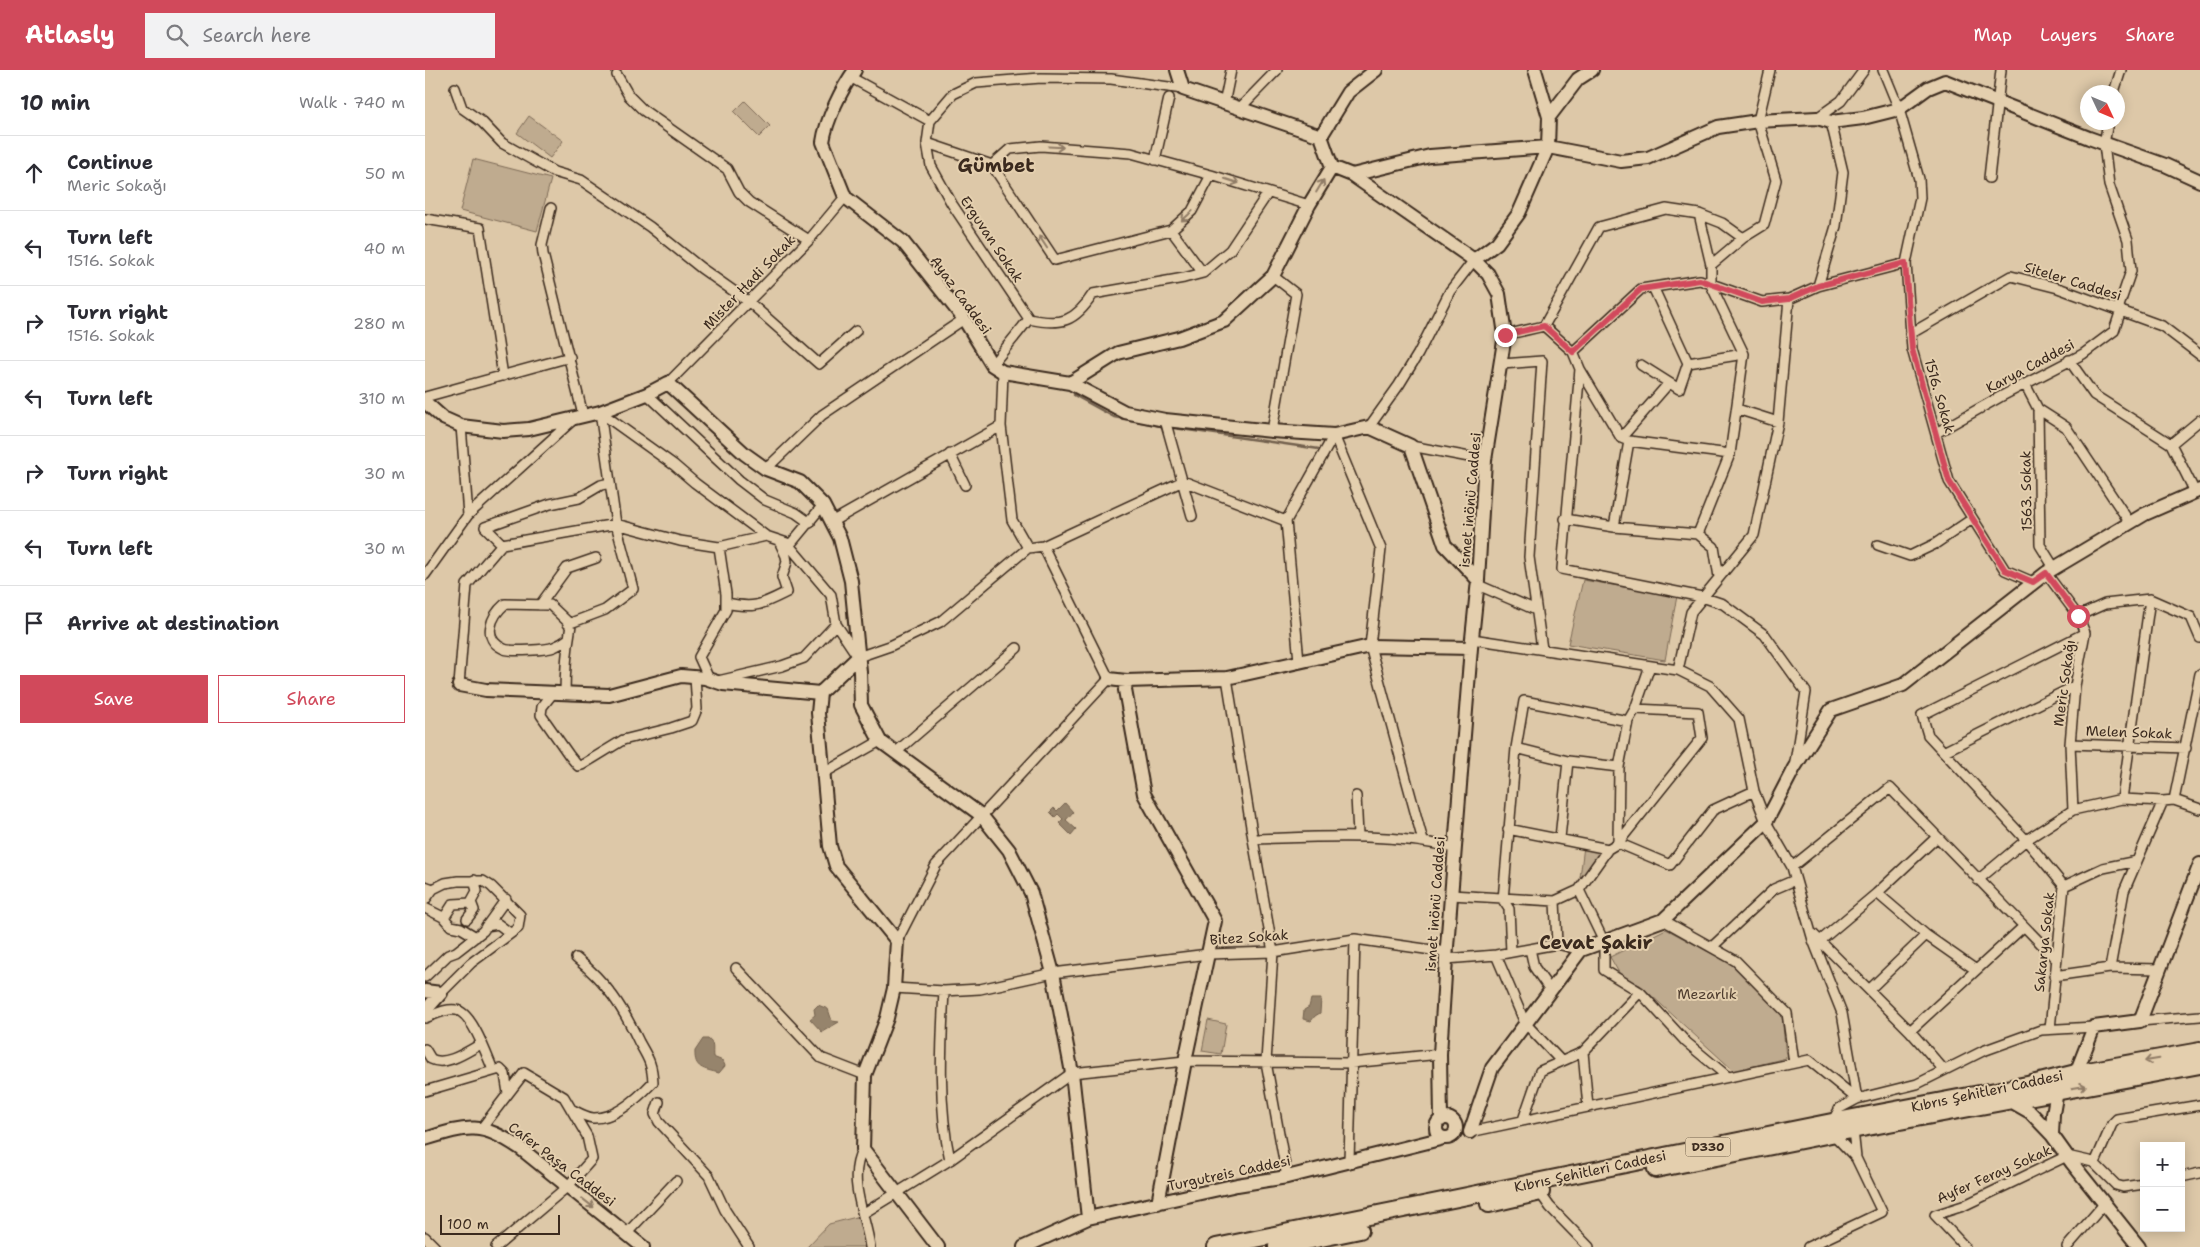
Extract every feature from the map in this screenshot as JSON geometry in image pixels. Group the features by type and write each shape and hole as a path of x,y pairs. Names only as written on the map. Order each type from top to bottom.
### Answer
{"highway":[{"name":"Kıbrıs Şehitleri Caddesi","path":"1277,1247 1540,1193 2076,1073 2200,1051"},
{"name":"Kıbrıs Şehitleri Caddesi","path":"1216,1247 1833,1128 1853,1130 2200,1065"}],"street":[{"path":"1177,70 1183,89"},
{"path":"1224,104 1231,70"},
{"path":"1239,109 1277,70"},
{"path":"1321,136 1348,92 1376,70"},
{"path":"1369,427 1404,378 1450,291 1474,260 1497,243 1519,213 1548,147 1549,117 1535,70"},
{"path":"1549,117 1579,79 1592,70"},
{"path":"1711,265 1743,238 1764,225 1776,180 1758,121 1770,70"},
{"path":"1817,118 1841,101 1864,70"},
{"name":"1516. Sokak","path":"1883,70 1899,109 1919,179 1921,198 1905,263 1910,334 1912,349 1949,481 2005,570 2033,582"},
{"path":"1989,178 2001,70"},
{"path":"2116,85 2121,70"},
{"path":"853,73 930,121 953,94 977,83 1041,78 1111,79 1183,89 1321,136"},
{"name":"Ayaz Caddesi","path":"853,73 824,133 823,142 845,196 903,242 964,319 997,368"},
{"path":"617,75 629,96 643,110 727,170 739,192 749,202 809,240"},
{"path":"1353,175 1430,156 1548,147 1621,161 1633,161 1648,158 1718,127 1758,121 1817,118 1831,122 1863,118 1899,109 1928,88 1945,81 2104,144 2165,165 2200,181"},
{"path":"455,88 462,108 481,122 502,143 554,172 581,180 650,227 701,268 749,302 819,364 856,331"},
{"path":"1155,160 1169,98"},
{"name":"Erguvan Sokak","path":"930,121 927,143 931,166 952,204 1029,320"},
{"path":"1818,286 1836,226 1843,172 1831,122"},
{"name":"Karya Caddesi","path":"1936,433 2083,354 2114,331 2131,271 2127,240 2109,185 2104,144 2107,130"},
{"path":"1070,383 1118,353 1179,338 1224,321 1273,276 1309,205 1332,167 1321,136"},
{"path":"927,143 992,164 1055,260 1171,230 1192,211 1211,174"},
{"path":"992,164 1010,149 1041,146 1110,150 1131,153 1211,174 1309,205"},
{"name":"ismet inönü Caddesi","path":"1332,167 1353,175 1474,260 1488,274 1499,294 1505,335 1502,364 1485,460 1478,582 1446,955 1440,1054 1441,1104 1444,1129"},
{"path":"1028,548 1013,520 1001,426 997,368 1029,320 1047,323 1067,321 1084,308 1093,294 1203,273 1230,250 1268,193"},
{"name":"Mister Hadi Sokak","path":"668,383 809,240 845,196"},
{"path":"551,208 542,245 543,254 570,357 579,416"},
{"path":"1505,335 1544,326 1599,227 1667,209 1699,214 1722,223 1743,238"},
{"path":"1698,534 1730,454 1744,354 1711,285 1711,265 1699,214"},
{"path":"425,219 480,228 503,376"},
{"path":"1171,230 1203,273"},
{"path":"1573,352 1641,289 1700,280 1762,302 1789,299 1818,286 1905,263"},
{"path":"1272,431 1296,294 1273,276"},
{"name":"Siteler Caddesi","path":"1910,334 2011,276 2058,288 2162,326 2200,355"},
{"path":"1641,365 1679,389 1688,363 1653,287"},
{"path":"1678,670 1691,612 1754,535 1778,422 1789,299"},
{"path":"766,469 822,415 964,319"},
{"path":"1544,326 1573,352 1580,369 1625,440"},
{"path":"1688,363 1744,354"},
{"path":"425,397 570,357"},
{"path":"1470,1132 1492,1068 1581,950 1663,920 1766,822 1794,768 1831,710 1903,685 2033,582 2145,514 2198,491 2171,444 2094,395 2069,360"},
{"path":"1502,364 1541,361 1529,557 1542,649"},
{"path":"997,368 1070,383 1125,412 1165,420 1334,435 1369,427 1411,446 1485,460"},
{"path":"1580,369 1562,569 1702,597 1723,604 1765,635 1806,692 1794,768"},
{"path":"1615,527 1625,440 1669,382"},
{"path":"425,402 443,418 461,426 503,431 529,429 600,412 647,394 668,383 745,454 766,469 799,482 823,505 833,520 841,538 851,581 861,704 880,741 981,815 1009,850 1031,893 1053,973 1072,1073 1088,1218"},
{"path":"2025,384 2038,409 2066,426 2130,523"},
{"path":"647,394 739,480 765,500 796,513 810,523"},
{"path":"1737,409 1778,422"},
{"name":"1563. Sokak","path":"2038,409 2040,545 2050,571"},
{"path":"568,624 605,610 633,589 616,524 600,412"},
{"path":"600,412 675,464 695,483 766,536 789,546 831,595 836,624 858,657"},
{"path":"425,573 468,515 579,416"},
{"path":"1165,420 1192,516"},
{"path":"2171,444 2200,420"},
{"path":"461,426 468,515"},
{"path":"833,520 1001,426"},
{"path":"1299,661 1286,521 1334,435"},
{"path":"1334,435 1381,549 1370,646 1423,841"},
{"path":"1625,440 1730,454"},
{"path":"1411,446 1445,545 1478,582 1536,610"},
{"path":"950,454 965,485"},
{"path":"897,941 836,866 830,846 822,774 818,713 820,693 858,657 890,646 940,622 1028,548 1043,546 1183,480 1286,521"},
{"path":"502,544 485,527 550,504 579,498 601,485 610,483"},
{"path":"789,546 823,505"},
{"path":"1565,519 1615,527 1698,534 1714,546 1719,576"},
{"path":"1878,545 1911,560 1972,519"},
{"path":"766,536 719,547 680,541 616,524 502,544 467,585 459,685 486,690 609,695 681,676 712,680 723,684 820,693"},
{"path":"726,603 747,607 765,603 787,592 782,577 787,562 779,541"},
{"path":"1043,546 1109,679"},
{"path":"712,680 699,657 726,610 719,547"},
{"path":"540,605 567,568 596,558"},
{"name":"Meric Sokağı","path":"2050,571 2078,616 2085,633 2075,686 2070,744 2073,810"},
{"path":"2122,799 2150,599"},
{"path":"2078,616 2105,604 2150,599 2191,617 2200,638"},
{"path":"568,639 553,647 504,649 497,644 490,629 494,614 505,604 550,605 571,625 559,693 542,707 541,715 578,766 623,740 692,721 697,709 695,677"},
{"path":"712,680 782,666 804,658 836,624"},
{"name":"Sakarya Sokak","path":"2050,1029 2064,886 2026,840 1929,735 1922,715 2085,633"},
{"path":"1109,679 1126,681 1227,678 1370,646 1472,644 1542,649 1678,670 1710,686 1739,719 1754,791 1766,822 1792,867 1810,931 1842,1013 1857,1099"},
{"path":"895,753 1017,648"},
{"path":"1618,843 1619,767 1629,721 1650,666"},
{"path":"2174,800 2200,674"},
{"path":"1227,678 1273,952 1266,1062 1287,1177"},
{"path":"870,1247 864,1212 857,1199 858,1159 863,1149 865,1076 887,1018 894,988 897,941 936,865 1109,679"},
{"path":"1126,681 1125,690 1144,794 1215,921 1157,1203"},
{"path":"1945,751 2075,686"},
{"path":"1511,952 1509,909 1503,900 1508,829 1524,701 1629,721"},
{"path":"1451,895 1555,902 1579,890 1609,849 1618,843 1702,738 1698,712 1635,709"},
{"path":"822,774 880,741"},
{"name":"Melen Sokak","path":"2070,744 2186,748"},
{"path":"1517,748 1568,760 1619,767"},
{"path":"1560,838 1568,760"},
{"path":"1792,867 1890,788 2056,960"},
{"path":"1618,843 1670,865 1713,810 1754,791"},
{"path":"1356,796 1358,835"},
{"path":"1978,880 2026,840 2073,810 2122,799 2174,800 2200,809"},
{"path":"2110,968 2124,891 2163,801"},
{"path":"1508,829 1609,849"},
{"path":"1253,839 1358,835 1423,841 1455,848"},
{"path":"1820,941 1877,893 1937,837"},
{"path":"2064,886 2103,868 2137,861"},
{"path":"2140,1021 2159,969 2197,882 2200,864"},
{"path":"467,918 474,910 471,903 477,891 474,880"},
{"path":"1712,946 1774,889 1795,880"},
{"path":"425,900 429,887 445,883 483,881 491,886 520,915 518,928 471,963 425,1010"},
{"path":"1579,890 1604,942 1605,970 1639,992 1686,1042 1728,1077"},
{"path":"1877,893 1926,935 1977,970"},
{"path":"425,977 429,971 435,969 448,955 456,952 476,937 505,899"},
{"path":"1555,902 1557,944 1581,950"},
{"path":"444,918 453,904 471,903"},
{"path":"425,908 444,918 451,926 461,928 476,937"},
{"path":"1663,920 1736,961 1787,1013 1793,1063"},
{"path":"486,926 498,924 510,933"},
{"path":"1910,1031 2023,927"},
{"path":"1810,931 1910,1031 1944,1070"},
{"path":"1869,990 1926,935"},
{"path":"1349,1161 1355,939"},
{"name":"Bitez Sokak","path":"894,988 944,991 980,989 1053,973 1208,954 1273,952 1355,939 1446,955 1496,955 1557,944"},
{"path":"1530,949 1534,967 1550,990"},
{"path":"456,952 471,963"},
{"path":"1496,955 1525,1023 1561,1062"},
{"path":"570,1108 590,1118 603,1118 639,1096 653,1082 652,1066 622,1007 589,969 576,958"},
{"path":"736,968 821,1058 865,1076"},
{"path":"2054,976 2110,968 2159,969"},
{"path":"425,991 441,993"},
{"path":"944,991 942,1031 943,1129 950,1160"},
{"path":"1523,1120 1540,1071 1583,1052 1639,992"},
{"path":"425,1018 448,1010 463,1012 469,1020 493,1070"},
{"path":"1808,1247 1882,1212 1856,1158 1833,1128 1840,1108 1857,1099 1917,1084 1983,1051 2041,1030 2094,1027 2200,1016"},
{"path":"2076,1073 2094,1027"},
{"path":"427,1055 435,1061 442,1062 461,1055 481,1044"},
{"path":"1583,1052 1588,1106"},
{"path":"864,1212 950,1160 1072,1073 1185,1060 1351,1063 1440,1054"},
{"path":"1444,1129 1470,1132 1809,1060 1857,1099"},
{"path":"425,1091 500,1069 505,1074 508,1093"},
{"path":"481,1129 524,1073 564,1097 587,1136 592,1159 568,1186 496,1247"},
{"path":"2052,1135 2057,1091"},
{"path":"2009,1100 2030,1112 2052,1135 2139,1247"},
{"path":"659,1102 655,1114 659,1122 683,1145 696,1164 709,1176 725,1210 749,1247"},
{"path":"2140,1185 2123,1187 2116,1185 2095,1163 2112,1124 2117,1119 2200,1105"},
{"name":"Cafer Paşa Caddesi","path":"425,1139 458,1128 481,1129 498,1134 568,1186 643,1247"},
{"name":"Turgutreis Caddesi","path":"1024,1247 1088,1218 1237,1185 1287,1177 1349,1161 1444,1129"},
{"path":"1853,1130 1856,1158"},
{"path":"863,1149 938,1247"},
{"name":"Ayfer Feray Sokak","path":"1965,1247 1935,1216 1963,1206 2067,1156 2090,1160 2095,1163"},
{"path":"2185,1176 2200,1174"},
{"path":"627,1233 676,1181"},
{"path":"1540,1193 1584,1245"},
{"path":"2067,1247 2105,1204"},
{"path":"425,1237 435,1247"}],"green space":[{"path":"745,101 770,126 759,137 734,112"},
{"path":"529,116 563,141 550,158 517,133"},
{"path":"473,159 551,179 537,231 460,211"},
{"path":"1583,580 1677,596 1665,660 1568,644"},
{"path":"1584,846 1596,848 1600,856 1580,878"},
{"name":"Mezarlık","path":"1666,929 1731,964 1782,1015 1786,1058 1734,1071 1640,985 1622,978 1610,957"},
{"path":"1208,1020 1226,1024 1221,1054 1202,1051"},
{"path":"860,1216 867,1247 807,1247 829,1224"}],"shaded area":[{"path":"1065,803 1073,812 1066,820 1076,829 1071,835 1059,823 1063,819 1058,814 1055,817 1050,812 1054,808 1057,811"},
{"path":"1311,999 1321,999 1320,1013 1311,1021 1303,1019 1304,1010 1309,1007"},
{"path":"818,1005 828,1009 832,1021 839,1022 822,1032 810,1019 815,1015 814,1009"},
{"path":"703,1039 708,1039 712,1043 713,1057 723,1061 725,1066 719,1073 701,1067 696,1061 695,1051"}],"waterway":[{"path":"1074,395 1114,417 1161,426"},
{"path":"1174,428 1319,449"}],"district":[{"name":"Gümbet","path":"996,165"},
{"name":"Cevat Şakir","path":"1596,942"}],"route":[{"path":"1505,335 1544,326 1573,352 1641,289 1700,280 1762,302 1789,299 1818,286 1905,263 1912,349 1949,481 2005,570 2033,582 2046,573 2078,616"}]}
